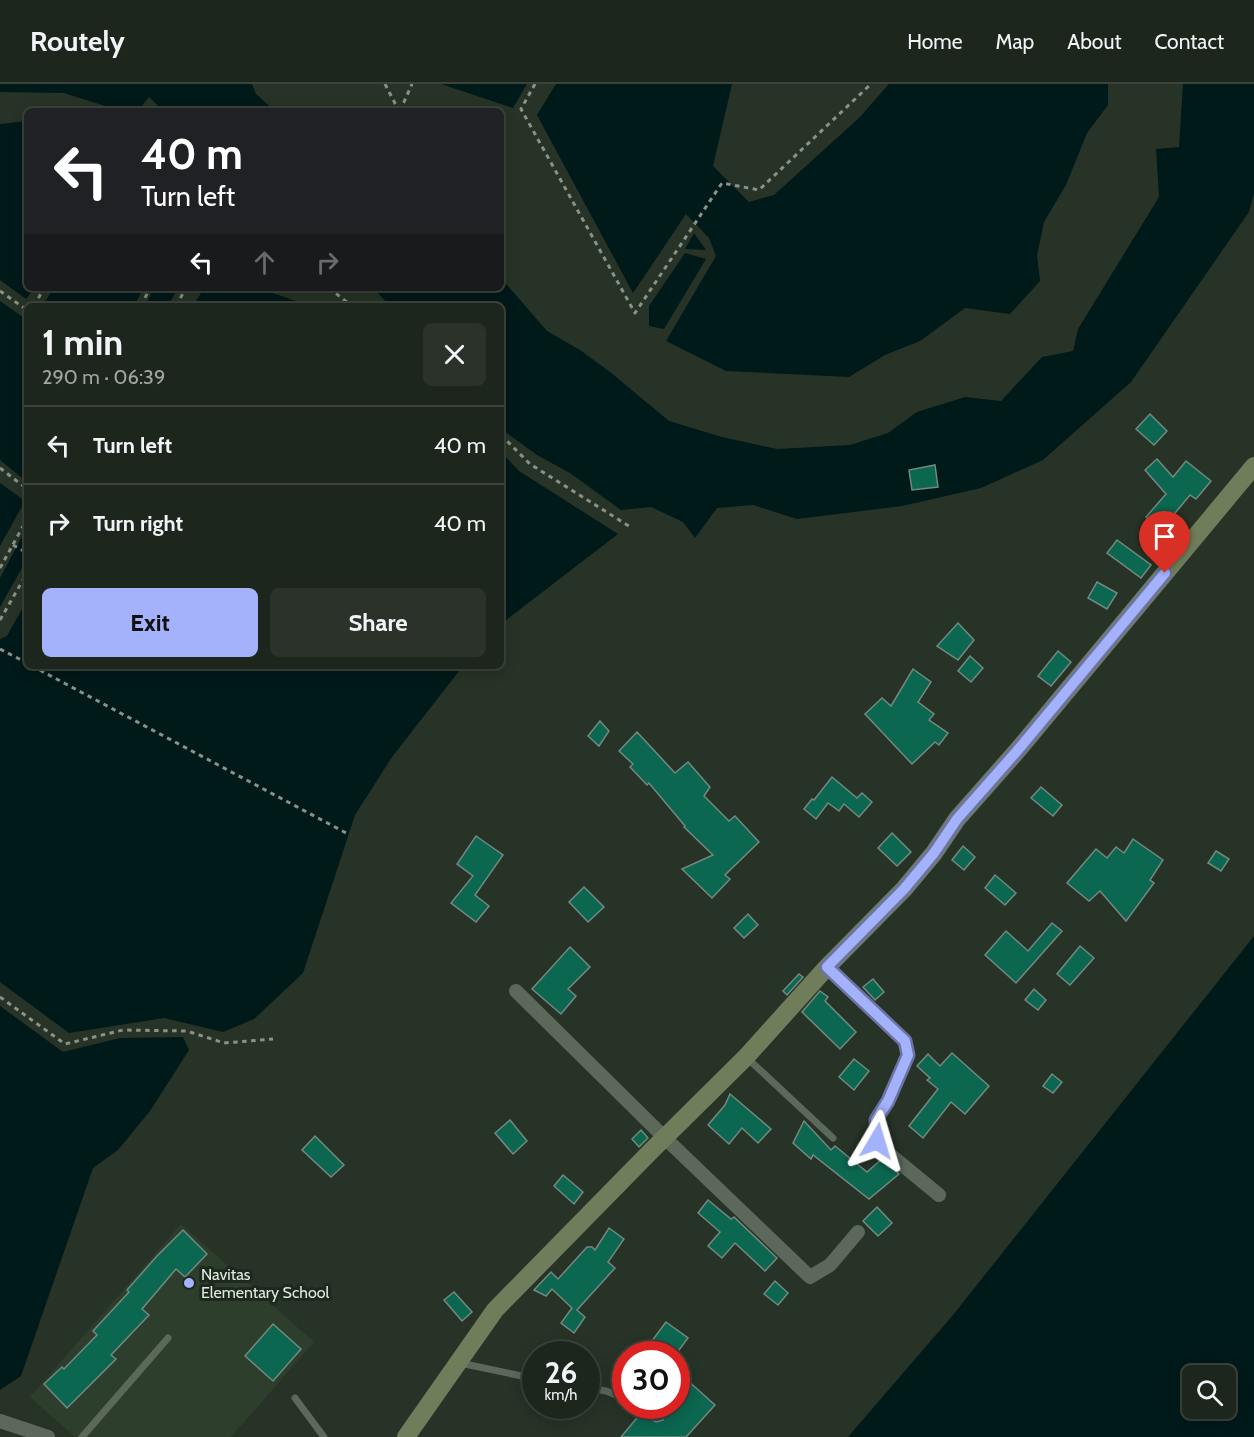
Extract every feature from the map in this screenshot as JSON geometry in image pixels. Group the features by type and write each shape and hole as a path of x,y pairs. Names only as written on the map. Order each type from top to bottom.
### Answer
{"street":[{"path":"406,1437 495,1310 746,1057 827,967 904,889 934,853 957,819 1017,751 1254,466"},
{"path":"827,967 905,1041 908,1055 888,1101 876,1120 877,1141 888,1153 939,1195"},
{"path":"516,991 664,1138 810,1277 830,1266 858,1232"},
{"path":"0,1421 48,1437"}],"lane":[{"path":"746,1057 833,1138"},
{"path":"82,1437 168,1338"},
{"path":"457,1362 522,1376"},
{"path":"295,1398 324,1437"}],"path":[{"path":"385,84 398,108"},
{"path":"401,108 412,84"},
{"path":"536,84 521,109 635,313 722,183 759,190 871,84"},
{"path":"0,291 24,308"},
{"path":"333,291 348,303"},
{"path":"504,438 530,464 632,528"},
{"path":"0,468 24,487"},
{"path":"0,568 24,525"},
{"path":"14,546 24,551"},
{"path":"0,620 24,578"},
{"path":"0,649 24,661"},
{"path":"38,669 350,835"},
{"path":"0,996 65,1044 123,1030 187,1031 224,1043 273,1039"}],"shaded area":[{"name":"Navitas Elementary School","path":"181,1224 314,1342 231,1437 75,1437 30,1397"}],"water":[{"path":"0,84 252,84 256,94 272,108 160,108 149,97 140,108 112,108 64,93 0,92"},
{"path":"441,84 527,84 513,108"},
{"path":"556,84 732,84 713,166 749,202 774,195 859,118 889,84 1108,84 1108,105 1087,133 1066,185 1044,222 1037,255 1040,281 1010,314 965,308 920,341 885,355 849,377 726,371 666,341 716,256 709,238 686,214 633,293 537,115"},
{"path":"1183,84 1254,84 1254,193 1249,212 1131,382 1043,460 981,488 902,506 797,519 753,505 717,508 695,538 683,522 651,507 621,510 570,473 537,455 504,431 504,303 387,303 376,291 504,291 504,281 547,331 580,350 610,372 669,421 722,437 777,449 850,445 888,433 917,412 965,397 1001,401 1042,357 1073,351 1078,329 1159,197 1156,149 1179,147"},
{"path":"24,121 24,291 32,291 26,299 0,280 0,124"},
{"path":"694,233 706,250 685,249"},
{"path":"685,253 706,259 664,329 649,326 649,306"},
{"path":"51,291 142,291 136,303 45,303"},
{"path":"152,291 176,291 170,303 146,303"},
{"path":"202,291 267,291 299,303 195,303"},
{"path":"0,301 24,318 24,480 0,460"},
{"path":"504,455 519,471 618,534 504,622"},
{"path":"0,483 24,500 24,503 0,546"},
{"path":"24,533 24,564 0,607 0,578"},
{"path":"24,605 24,669 461,669 392,757 355,815 303,973 254,1019 223,1032 164,1018 69,1033 0,982 0,639 7,636"},
{"path":"1254,936 1254,1437 848,1437 953,1315"},
{"path":"0,1006 63,1052 120,1038 183,1037 189,1050 150,1111 118,1150 93,1168 21,1376 0,1390"}],"building":[{"path":"1150,414 1167,431 1154,445 1136,429"},
{"path":"1157,459 1173,477 1186,461 1211,481 1196,499 1190,495 1161,530 1146,517 1166,494 1145,470"},
{"path":"935,465 938,487 912,490 909,470"},
{"path":"1117,540 1151,565 1141,578 1107,553"},
{"path":"1097,582 1117,593 1107,609 1088,598"},
{"path":"958,623 974,640 958,660 937,646"},
{"path":"1058,651 1071,662 1051,686 1038,676"},
{"path":"970,656 983,668 971,682 958,671"},
{"path":"913,669 931,682 918,702 934,714 929,720 948,733 939,745 935,742 912,764 865,714 882,698 891,706"},
{"path":"600,721 609,731 599,746 588,736"},
{"path":"637,732 675,773 688,762 710,787 704,796 729,821 735,816 759,842 725,875 730,879 712,898 682,869 713,855 684,827 649,783 647,785 630,767 633,764 619,751"},
{"path":"832,777 857,798 862,793 872,802 859,817 844,804 839,811 828,803 816,819 804,809"},
{"path":"1041,787 1062,805 1053,816 1031,798"},
{"path":"892,833 911,852 897,866 878,848"},
{"path":"476,836 503,855 475,895 489,906 476,922 451,903 473,876 457,864"},
{"path":"1133,839 1163,860 1150,880 1154,883 1126,921 1100,891 1089,901 1067,883 1096,849 1107,858 1116,847 1124,853"},
{"path":"963,846 975,857 964,870 952,860"},
{"path":"1216,851 1229,859 1221,871 1208,863"},
{"path":"995,875 1016,893 1005,905 985,888"},
{"path":"584,887 604,907 588,922 569,902"},
{"path":"748,914 758,925 744,938 734,928"},
{"path":"1052,923 1062,931 1016,983 985,955 1006,931 1028,951"},
{"path":"1080,946 1094,958 1070,985 1057,974"},
{"path":"570,947 590,967 568,989 576,996 561,1014 532,989"},
{"path":"799,974 803,977 787,995 783,991"},
{"path":"873,979 884,992 875,1000 863,987"},
{"path":"1034,989 1046,1000 1038,1010 1025,1000"},
{"path":"820,991 828,997 825,1001 856,1032 840,1049 802,1012"},
{"path":"952,1053 989,1086 965,1114 951,1102 923,1138 909,1126 938,1089 927,1080 930,1078 917,1066 928,1054 940,1066"},
{"path":"854,1059 869,1071 854,1090 839,1077"},
{"path":"1052,1074 1062,1082 1053,1093 1043,1086"},
{"path":"730,1094 771,1129 758,1143 742,1128 729,1144 708,1125 725,1105"},
{"path":"510,1120 527,1141 513,1154 495,1133"},
{"path":"804,1121 831,1150 835,1146 867,1172 882,1159 899,1174 869,1199 813,1155 811,1159 793,1143"},
{"path":"641,1130 648,1138 639,1147 632,1139"},
{"path":"315,1136 344,1165 331,1177 302,1150"},
{"path":"563,1175 583,1192 574,1204 554,1186"},
{"path":"708,1200 731,1219 734,1217 777,1258 765,1271 735,1243 722,1258 708,1246 720,1232 698,1213"},
{"path":"877,1207 892,1223 878,1236 863,1221"},
{"path":"609,1228 624,1239 608,1262 615,1268 577,1310 585,1317 574,1333 561,1323 572,1308 552,1289 546,1296 534,1290 551,1272 558,1279 587,1247 595,1250"},
{"path":"183,1230 207,1254 185,1277 176,1269 142,1309 149,1315 111,1355 116,1359 67,1408 44,1384 62,1367 64,1369 97,1335 93,1331 129,1292 127,1290 157,1256"},
{"path":"775,1281 788,1293 778,1305 764,1294"},
{"path":"454,1292 472,1312 462,1321 444,1300"},
{"path":"666,1322 688,1338 686,1341 652,1341"},
{"path":"273,1324 301,1349 273,1381 245,1356"},
{"path":"690,1383 715,1405 686,1437 621,1437 636,1419 651,1419 656,1422 690,1419"}],"place":[{"name":"Navitas Elementary School","path":"189,1283"}],"route":[{"path":"877,1141 876,1120 888,1101 908,1055 905,1041 827,967 904,889 934,853 957,819 1017,751 1165,573"}]}
